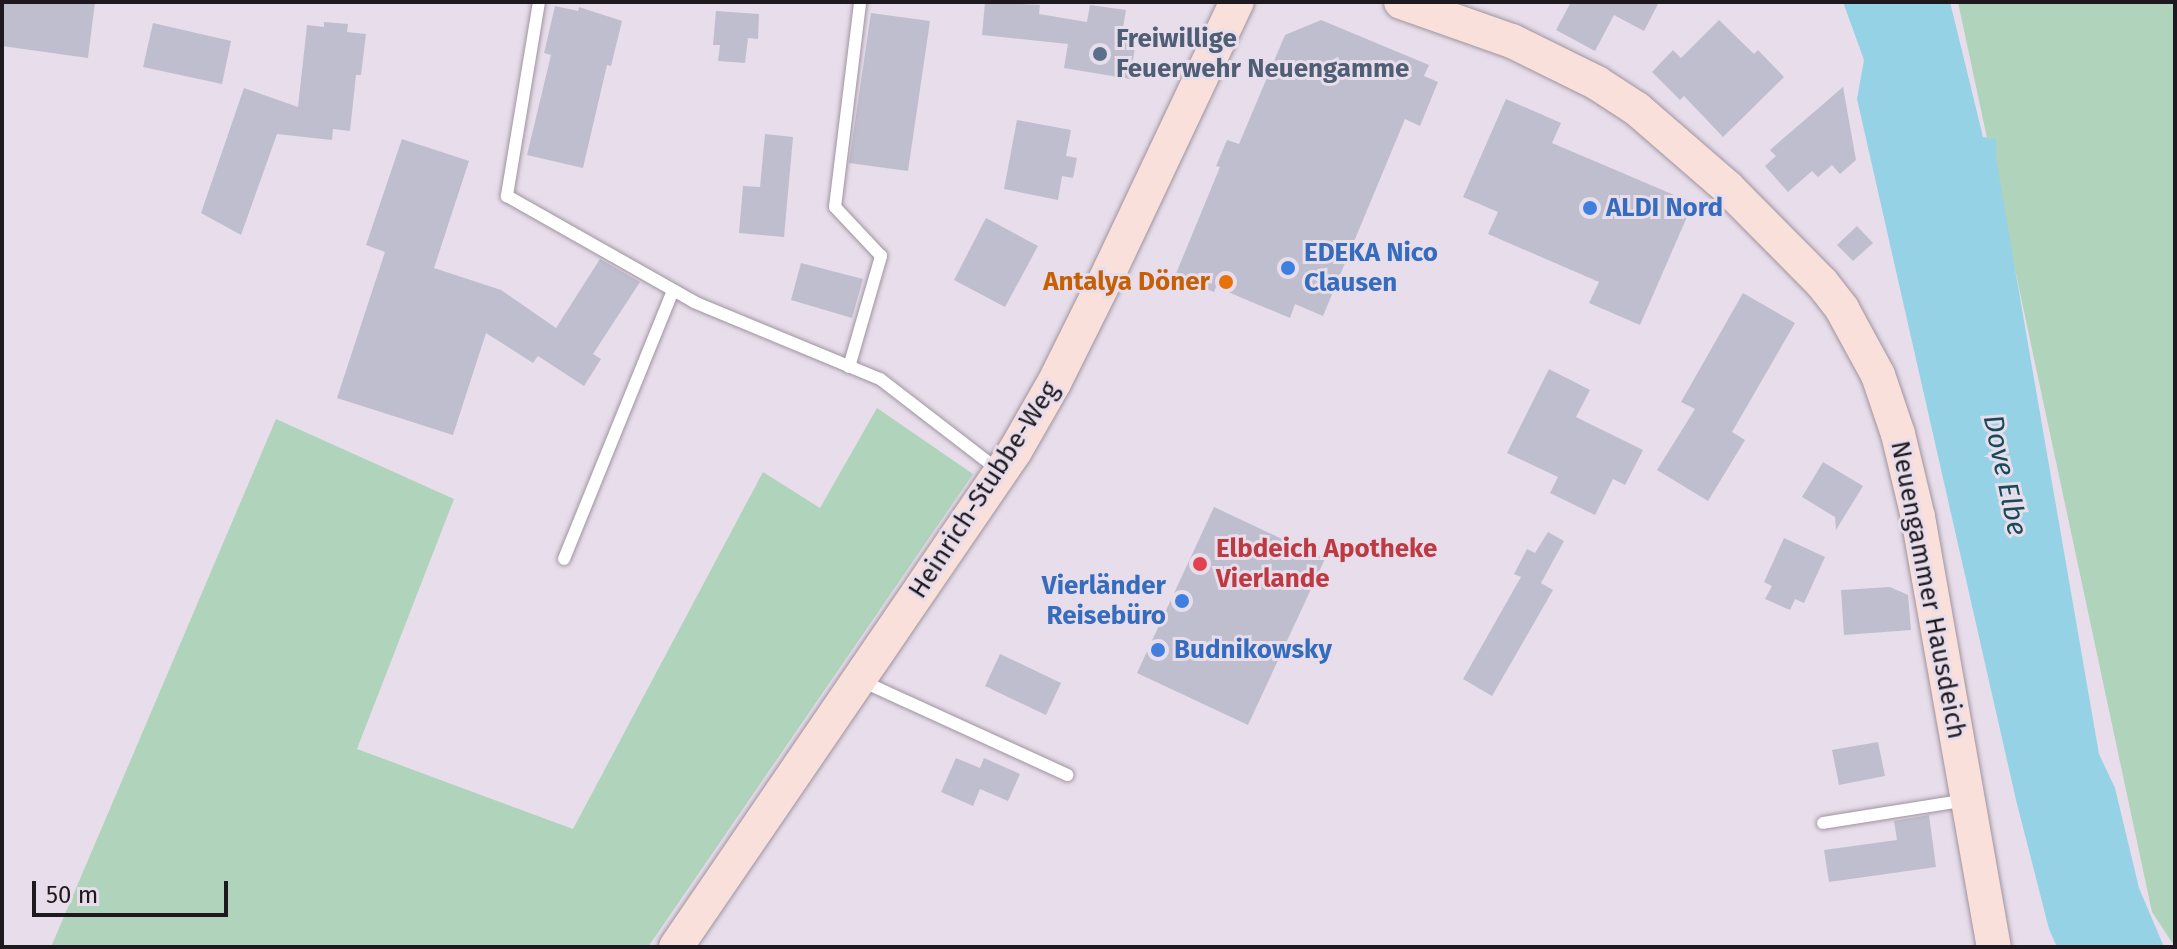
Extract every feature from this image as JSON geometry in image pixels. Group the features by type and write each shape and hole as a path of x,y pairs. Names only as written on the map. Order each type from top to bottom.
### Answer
{"street":[{"name":"Heinrich-Stubbe-Weg","path":"676,947 1001,472 1054,383 1237,2"},
{"name":"Neuengammer Hausdeich","path":"1401,2 1512,41 1597,83 1637,109 1727,187 1822,283 1842,309 1878,375 1898,434 1918,517 1994,947"}],"lane":[{"path":"539,2 507,196 673,290 880,379 1001,472"},
{"path":"849,367 881,256 835,207 860,2"},
{"path":"564,559 673,290"},
{"path":"860,679 1067,775"},
{"path":"1823,823 1968,800"}],"green space":[{"path":"1958,2 2175,2 2175,947 2152,912"},
{"path":"877,408 973,474 648,947 51,947 276,419 454,499 357,749 573,829 763,472 820,508"}],"water":[{"name":"Dove Elbe","path":"1843,2 1950,2 1983,137 1996,139 1996,159 2099,754 2115,788 2139,888 2164,947 2057,947 2049,929 2016,800 1857,99 1864,60"}],"building":[{"path":"2,2 95,2 88,58 2,46"},
{"path":"985,2 1040,5 1039,14 1087,22 1090,5 1126,10 1121,39 1136,41 1130,79 1064,68 1068,44 982,35"},
{"path":"1571,2 1659,2 1644,31 1614,15 1595,51 1556,30"},
{"path":"555,6 578,11 579,7 622,21 611,66 607,65 583,168 527,155 551,55 544,53"},
{"path":"716,11 759,14 758,39 748,38 745,63 718,61 720,45 713,45"},
{"path":"871,13 930,21 908,171 849,163"},
{"path":"1321,20 1429,65 1424,76 1438,82 1420,126 1405,119 1323,316 1295,304 1290,318 1216,287 1214,292 1175,276 1220,167 1216,166 1227,140 1239,144 1285,35"},
{"path":"1719,20 1754,54 1758,50 1784,77 1723,137 1684,96 1680,100 1652,72 1673,50 1681,58"},
{"path":"324,22 348,24 347,32 366,34 361,75 356,75 350,131 333,129 332,140 277,134 241,235 201,213 244,88 298,107 307,25 324,27"},
{"path":"153,23 231,41 222,84 143,67"},
{"path":"1843,87 1856,160 1840,174 1832,165 1818,177 1812,171 1788,192 1765,166 1776,156 1770,150"},
{"name":"ALDI Nord","path":"1506,99 1561,123 1552,143 1693,203 1640,325 1589,303 1599,282 1488,234 1498,212 1463,197"},
{"path":"1017,120 1071,130 1066,156 1077,158 1073,178 1062,176 1058,200 1004,189"},
{"path":"765,134 793,137 784,237 739,233 743,186 760,187"},
{"path":"402,139 469,161 434,268 501,290 556,328 600,259 640,282 593,354 601,359 584,386 538,356 533,363 486,333 453,435 337,398 385,252 366,245"},
{"path":"986,218 1038,246 1005,307 954,280"},
{"path":"1857,226 1873,243 1853,261 1837,245"},
{"path":"801,263 863,279 852,318 791,300"},
{"path":"1743,293 1795,323 1732,432 1745,440 1708,501 1657,470 1695,409 1681,402"},
{"path":"1549,369 1590,390 1576,417 1643,450 1625,485 1613,479 1595,515 1550,493 1558,477 1507,453"},
{"path":"1823,462 1863,486 1836,530 1835,517 1802,497"},
{"path":"1214,507 1325,559 1248,725 1137,673"},
{"path":"1548,532 1564,541 1541,583 1553,590 1492,696 1463,679 1521,577 1514,574 1527,549 1535,553"},
{"path":"1784,538 1825,557 1804,603 1795,599 1790,610 1765,599 1772,586 1764,582"},
{"path":"1890,587 1908,595 1911,630 1844,635 1841,590"},
{"path":"1000,654 1061,683 1046,715 985,686"},
{"path":"1878,742 1885,776 1839,785 1832,750"},
{"path":"956,758 980,768 984,758 1020,774 1008,801 980,789 973,806 941,792"},
{"path":"1929,815 1936,867 1829,882 1824,850 1897,840 1894,821"}],"place":[{"name":"Freiwillige Feuerwehr Neuengamme","path":"1100,54"},
{"name":"ALDI Nord","path":"1590,208"},
{"name":"EDEKA Nico Clausen","path":"1288,268"},
{"name":"Antalya Döner","path":"1226,282"},
{"name":"Elbdeich Apotheke Vierlande","path":"1200,564"},
{"name":"Vierländer Reisebüro","path":"1182,601"},
{"name":"Budnikowsky","path":"1158,650"}]}
